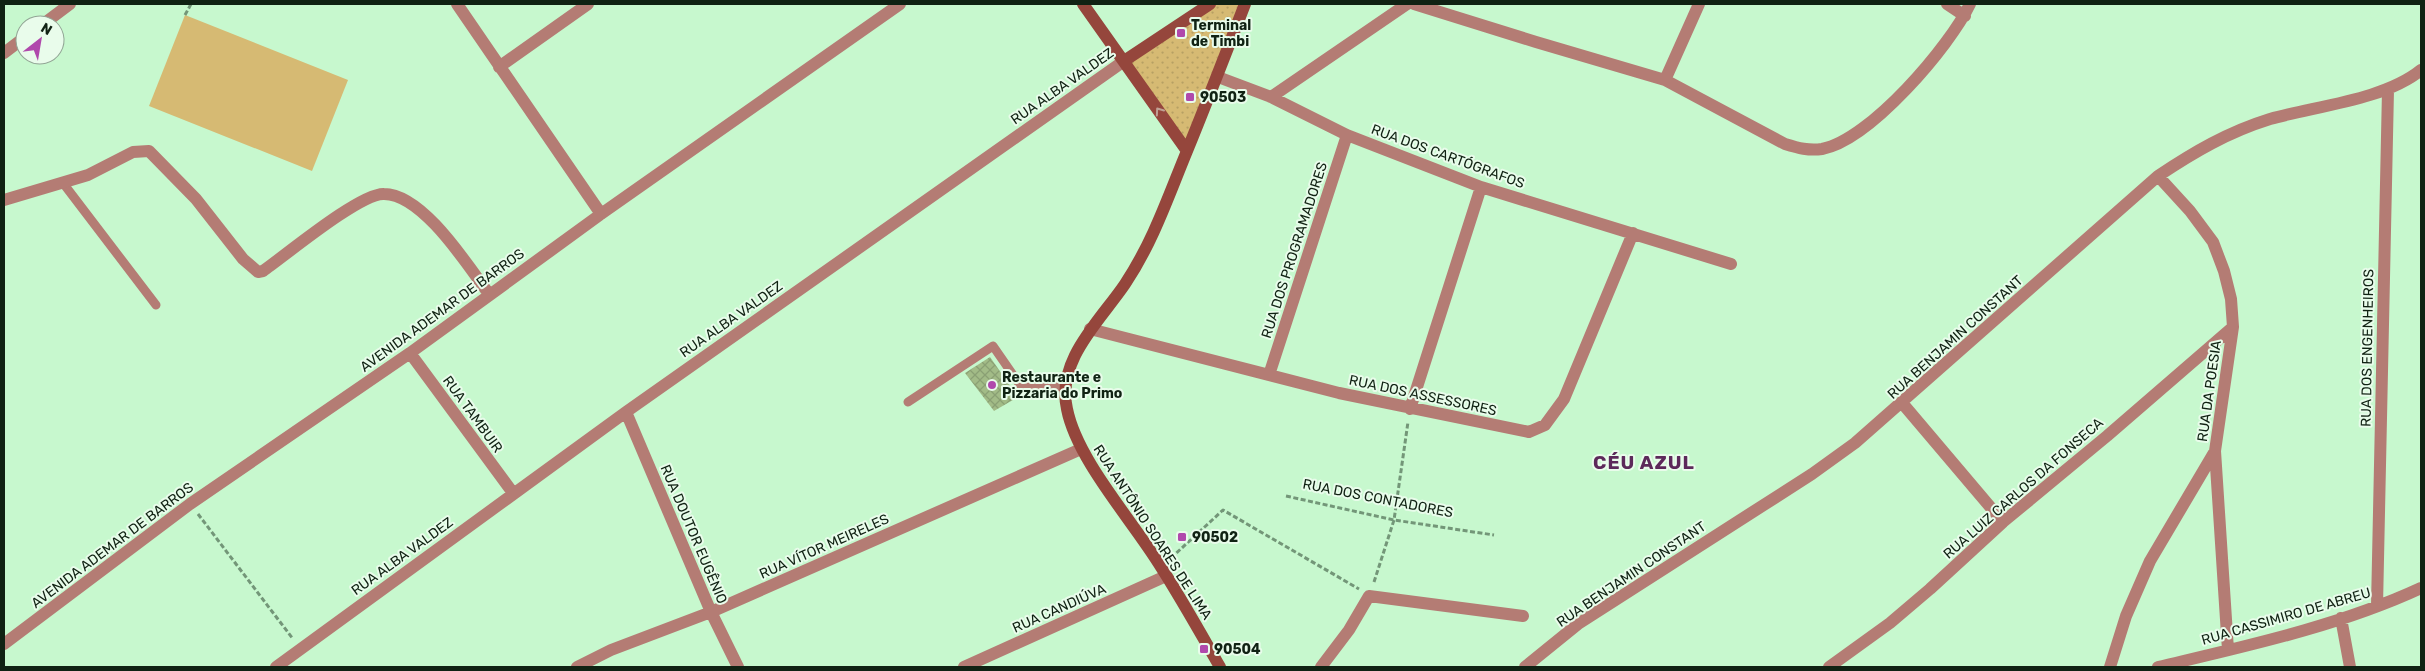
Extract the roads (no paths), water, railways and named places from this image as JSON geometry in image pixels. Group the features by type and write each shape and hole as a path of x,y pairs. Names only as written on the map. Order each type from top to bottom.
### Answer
{"street":[{"path":"55,15 70,4"},
{"path":"457,4 601,214"},
{"path":"499,66 588,4"},
{"name":"AVENIDA ADEMAR DE BARROS","path":"4,644 190,504 410,353 601,214 900,4"},
{"path":"1083,4 1187,150"},
{"name":"RUA ALBA VALDEZ","path":"276,667 626,412 1124,61 1210,4"},
{"name":"RUA ANTÔNIO SOARES DE LIMA","path":"1220,667 1164,571 1082,449 1067,410 1064,387 1071,365 1090,329 1124,286 1142,258 1160,222 1245,4"},
{"path":"1271,98 1408,4"},
{"path":"1414,4 1665,80 1785,144 1804,150 1824,149 1846,141 1889,106 1944,47 1965,16 1970,4"},
{"path":"1665,80 1699,4"},
{"path":"1947,4 1965,16"},
{"path":"4,53 15,45"},
{"name":"RUA BENJAMIN CONSTANT","path":"1525,667 1578,624 1820,469 1855,444 1903,404 2158,176 2228,133 2314,107 2388,90 2421,70"},
{"name":"RUA DOS CARTÓGRAFOS","path":"1218,77 1271,98 1347,134 1481,187 1731,264"},
{"name":"RUA DOS ENGENHEIROS","path":"2377,606 2388,90"},
{"name":"RUA DOS PROGRAMADORES","path":"1269,375 1347,134"},
{"path":"4,200 88,175 132,152 149,151 196,199 243,258 258,272 263,271 357,203 384,194 399,198 417,208 441,230 489,294"},
{"name":"RUA DA POESIA","path":"2110,667 2126,616 2150,561 2216,451 2233,327 2229,289 2213,242 2190,211 2158,176"},
{"path":"1410,409 1481,187"},
{"name":"RUA DOS ASSESSORES","path":"1090,329 1410,409 1529,432 1545,425 1564,400 1633,233"},
{"name":"RUA LUIZ CARLOS DA FONSECA","path":"1829,667 1890,623 2003,522 2107,436 2233,327"},
{"name":"RUA TAMBUIR","path":"410,353 513,493"},
{"path":"1903,404 2003,522"},
{"name":"RUA DOUTOR EUGÊNIO","path":"626,412 710,612 738,667"},
{"name":"RUA VÍTOR MEIRELES","path":"578,667 611,650 710,612 1082,449"},
{"path":"2216,451 2228,650"},
{"name":"RUA CANDIÚVA","path":"964,667 1164,571"},
{"name":"RUA CASSIMIRO DE ABREU","path":"2158,667 2228,650 2341,618 2421,588"},
{"path":"1321,667 1349,630 1369,596 1523,616"},
{"path":"2341,618 2350,667"}],"lane":[{"path":"63,183 156,305"},
{"path":"908,402 993,346 1020,385 1064,387"}],"place":[{"name":"Terminal de Timbi","path":"1181,33"},
{"name":"90503","path":"1190,97"},
{"name":"Restaurante e Pizzaria do Primo","path":"992,385"},
{"name":"90502","path":"1182,537"},
{"name":"90504","path":"1204,649"}],"district":[{"name":"CÉU AZUL","path":"1644,462"}]}
